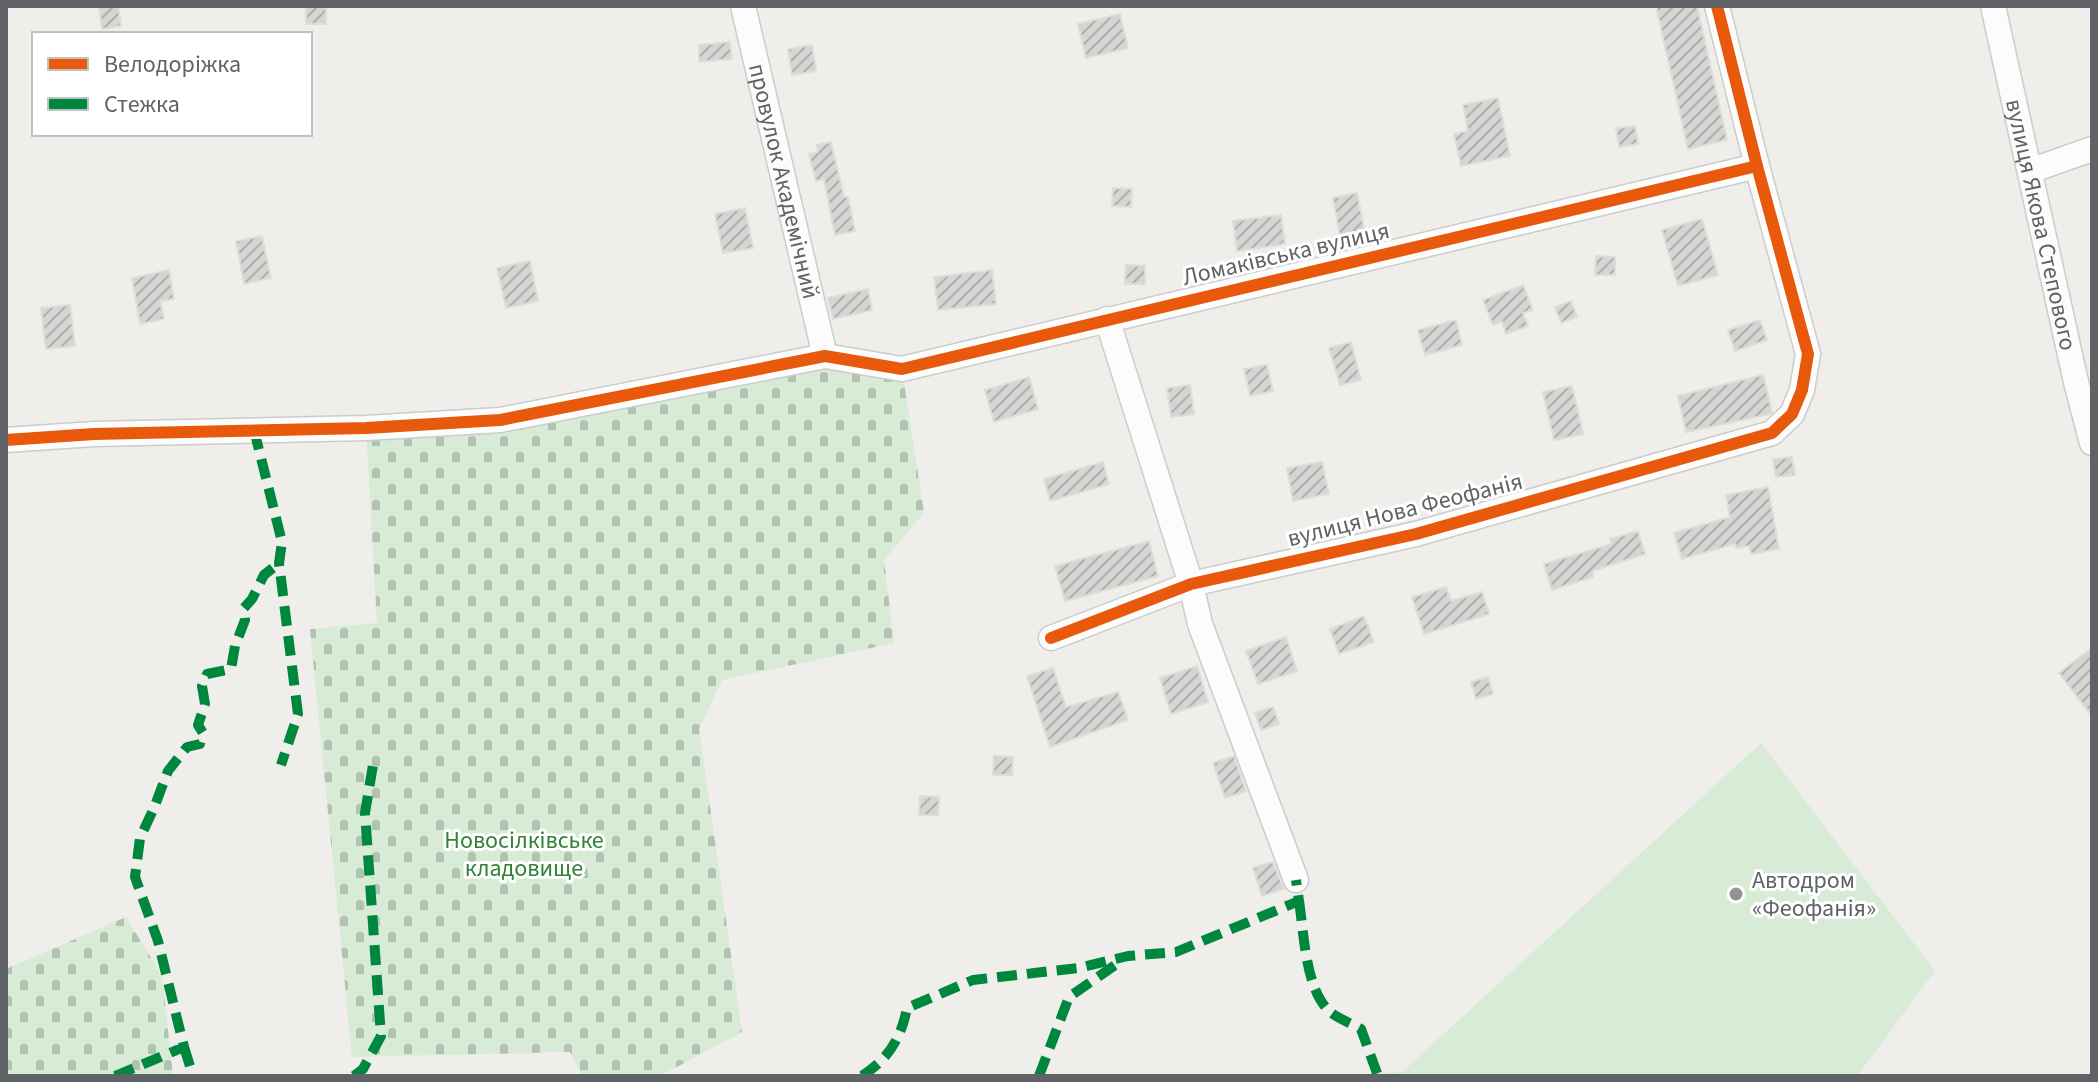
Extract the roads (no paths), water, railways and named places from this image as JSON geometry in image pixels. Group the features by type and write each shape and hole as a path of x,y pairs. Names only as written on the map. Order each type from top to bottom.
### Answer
{"street":[{"name":"провулок Академічний","path":"743,6 825,356"},
{"path":"1717,6 1757,166"},
{"name":"вулиця Якова Степового","path":"1993,6 2092,443"},
{"path":"2030,171 2092,149"},
{"name":"Ломаківська вулиця","path":"825,356 902,369 1757,166"},
{"name":"вулиця Нова Феофанія","path":"1051,638 1191,584 1416,534 1772,433 1792,414 1802,390 1808,354 1757,166"},
{"path":"1107,319 1191,584 1200,624 1296,880"},
{"path":"6,440 94,434 366,428 500,420 825,356"}],"place":[{"name":"Автодром «Феофанія»","path":"1736,894"}],"park label":[{"name":"Новосілківське кладовище","path":"524,854"}]}
